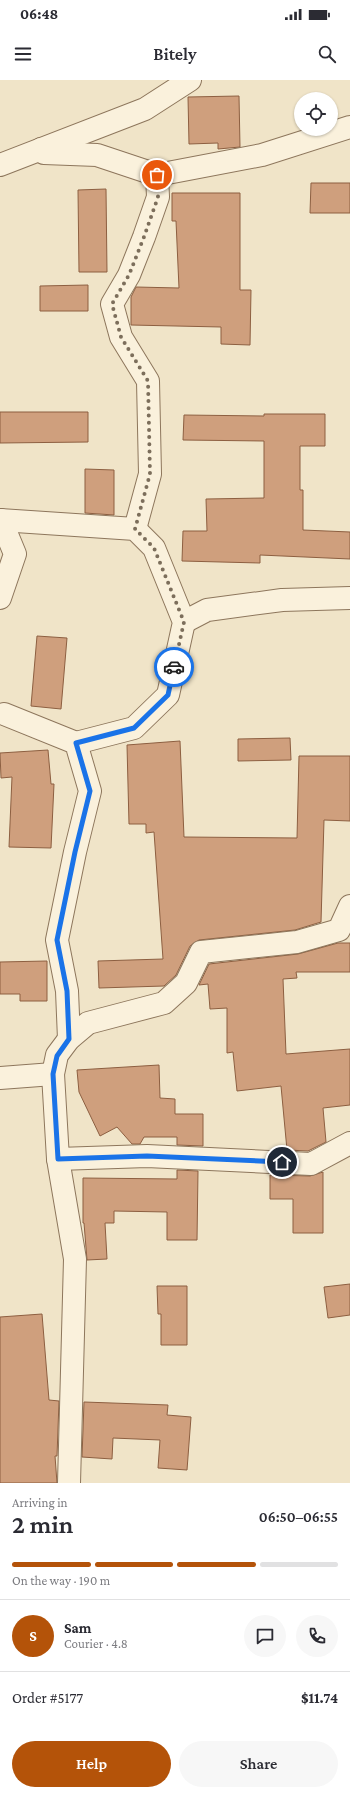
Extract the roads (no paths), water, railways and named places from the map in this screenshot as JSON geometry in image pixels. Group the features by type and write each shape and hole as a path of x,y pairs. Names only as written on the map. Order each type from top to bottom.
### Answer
{"street":[{"path":"0,165 145,108 190,80"},
{"path":"41,149 44,153 97,155 157,175 262,155 350,127"},
{"path":"135,529 150,474 148,381 121,337 112,304 129,275 158,197 157,175"},
{"path":"0,598 15,554 0,520 135,529 154,548 184,622 168,695 134,728 76,743 1,713"},
{"path":"184,622 207,610 282,600 350,598"},
{"path":"69,1039 67,991 57,940 75,852 90,791 76,743"},
{"path":"69,1483 75,1259 58,1159 53,1074 57,1056 69,1039 88,1023 164,1003 186,983 201,952 297,942 344,930 350,906"},
{"path":"0,1078 53,1074"},
{"path":"58,1159 147,1156 311,1164 350,1143"}]}
